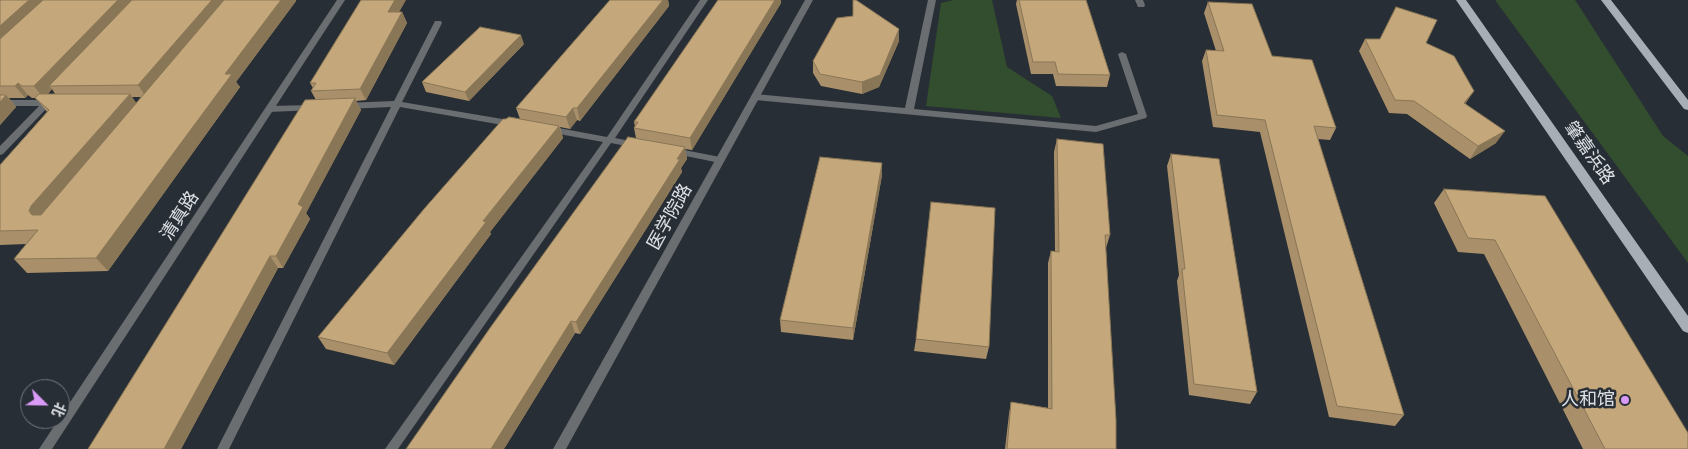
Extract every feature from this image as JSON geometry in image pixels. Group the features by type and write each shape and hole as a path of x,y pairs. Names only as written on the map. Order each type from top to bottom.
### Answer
{"main road":[{"name":"肇嘉浜路","path":"1461,0 1688,327"},
{"path":"1606,0 1688,107"}],"street":[{"name":"清真路","path":"45,449 341,0"},
{"path":"391,449 609,140 704,0"},
{"name":"医学院路","path":"559,449 808,0"},
{"path":"908,112 932,0"},
{"path":"223,449 438,23"},
{"path":"755,97 1096,129 1143,116 1122,54"},
{"path":"0,152 51,103 60,89"},
{"path":"0,103 51,103"},
{"path":"338,106 397,104 522,125"},
{"path":"269,110 318,107"},
{"path":"542,128 648,146"},
{"path":"668,150 720,160"}],"green space":[{"path":"953,0 992,0 1007,67 1052,96 1061,118 926,106 941,3"},
{"path":"1495,0 1575,0 1663,136 1688,156 1688,263"}],"building":[{"path":"0,0 29,0 0,26"},
{"path":"43,0 118,0 34,86 22,86 18,83 15,86 0,86 0,39"},
{"path":"132,0 212,0 138,85 49,86"},
{"path":"224,0 281,0 225,74 232,74 96,258 14,259 38,230 0,231 0,165 49,110 35,98 39,94 130,94 31,206 29,211 32,215 41,215"},
{"path":"361,0 395,0 388,12 402,12 360,89 311,91 316,83 310,83"},
{"path":"610,0 663,0 577,108 573,108 566,117 516,108"},
{"path":"718,0 775,0 690,138 634,128 638,122 634,122"},
{"path":"853,0 856,0 899,29 880,75 862,82 820,74 813,61 837,18 853,16"},
{"path":"1019,0 1086,0 1110,75 1058,74 1055,62 1033,62"},
{"path":"1208,2 1252,4 1272,56 1312,60 1336,128 1314,126 1404,415 1337,406 1265,120 1217,115 1206,50 1224,51"},
{"path":"1396,7 1437,20 1426,43 1454,56 1474,91 1464,103 1505,131 1478,146 1414,101 1395,100 1365,39 1380,39"},
{"path":"480,27 521,35 465,92 422,82"},
{"path":"0,95 6,95 0,102"},
{"path":"355,98 298,204 303,207 276,256 270,256 164,449 88,449 305,100"},
{"path":"509,117 559,126 483,221 486,222 387,353 318,337 424,209 503,119"},
{"path":"628,137 685,147 677,159 680,159 576,322 571,321 491,449 406,449 490,328"},
{"path":"1057,139 1103,144 1110,235 1105,235 1116,449 1007,449 1011,402 1052,409 1051,251 1059,252"},
{"path":"1171,154 1219,159 1257,392 1194,384 1182,269 1185,269"},
{"path":"820,157 882,163 853,328 780,320"},
{"path":"1444,189 1545,196 1688,433 1688,449 1605,449 1495,240 1468,238"},
{"path":"931,202 995,208 989,347 916,339"}],"place":[{"name":"人和馆","path":"1625,400"}]}
